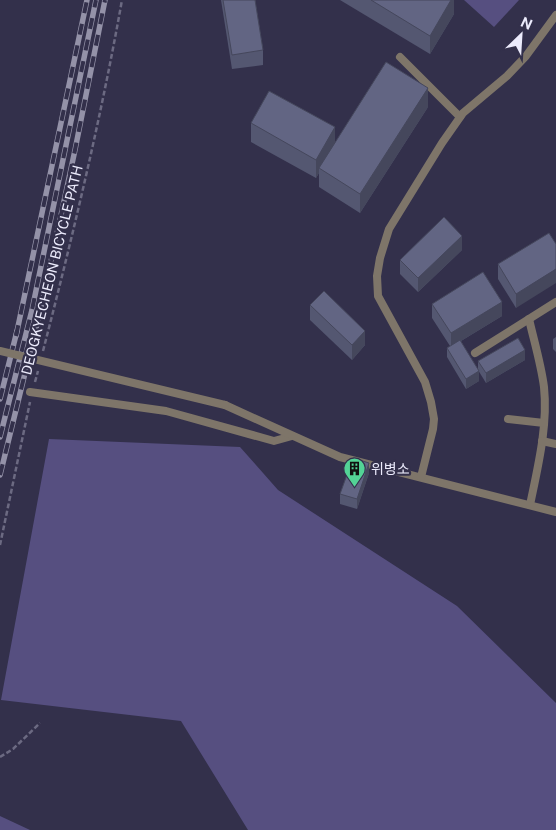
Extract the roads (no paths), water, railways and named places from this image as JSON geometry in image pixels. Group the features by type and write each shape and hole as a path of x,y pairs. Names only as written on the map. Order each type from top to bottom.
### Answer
{"lane":[{"path":"421,477 434,419 425,382 378,296 377,276 388,229 463,113 514,69 556,15"},
{"path":"400,57 460,118"},
{"path":"475,354 556,302"},
{"path":"530,319 544,386 544,423 530,505"},
{"path":"0,351 225,405 340,457 556,512"},
{"path":"31,393 166,411 274,441 292,436"},
{"path":"508,419 544,423"},
{"path":"542,441 556,444"}],"railway":[{"path":"16,336 87,0"},
{"path":"0,437 32,310 96,0"},
{"path":"0,475 41,308 105,0"},
{"path":"0,399 17,331"}],"place":[{"name":"위병소","path":"355,488"}]}
